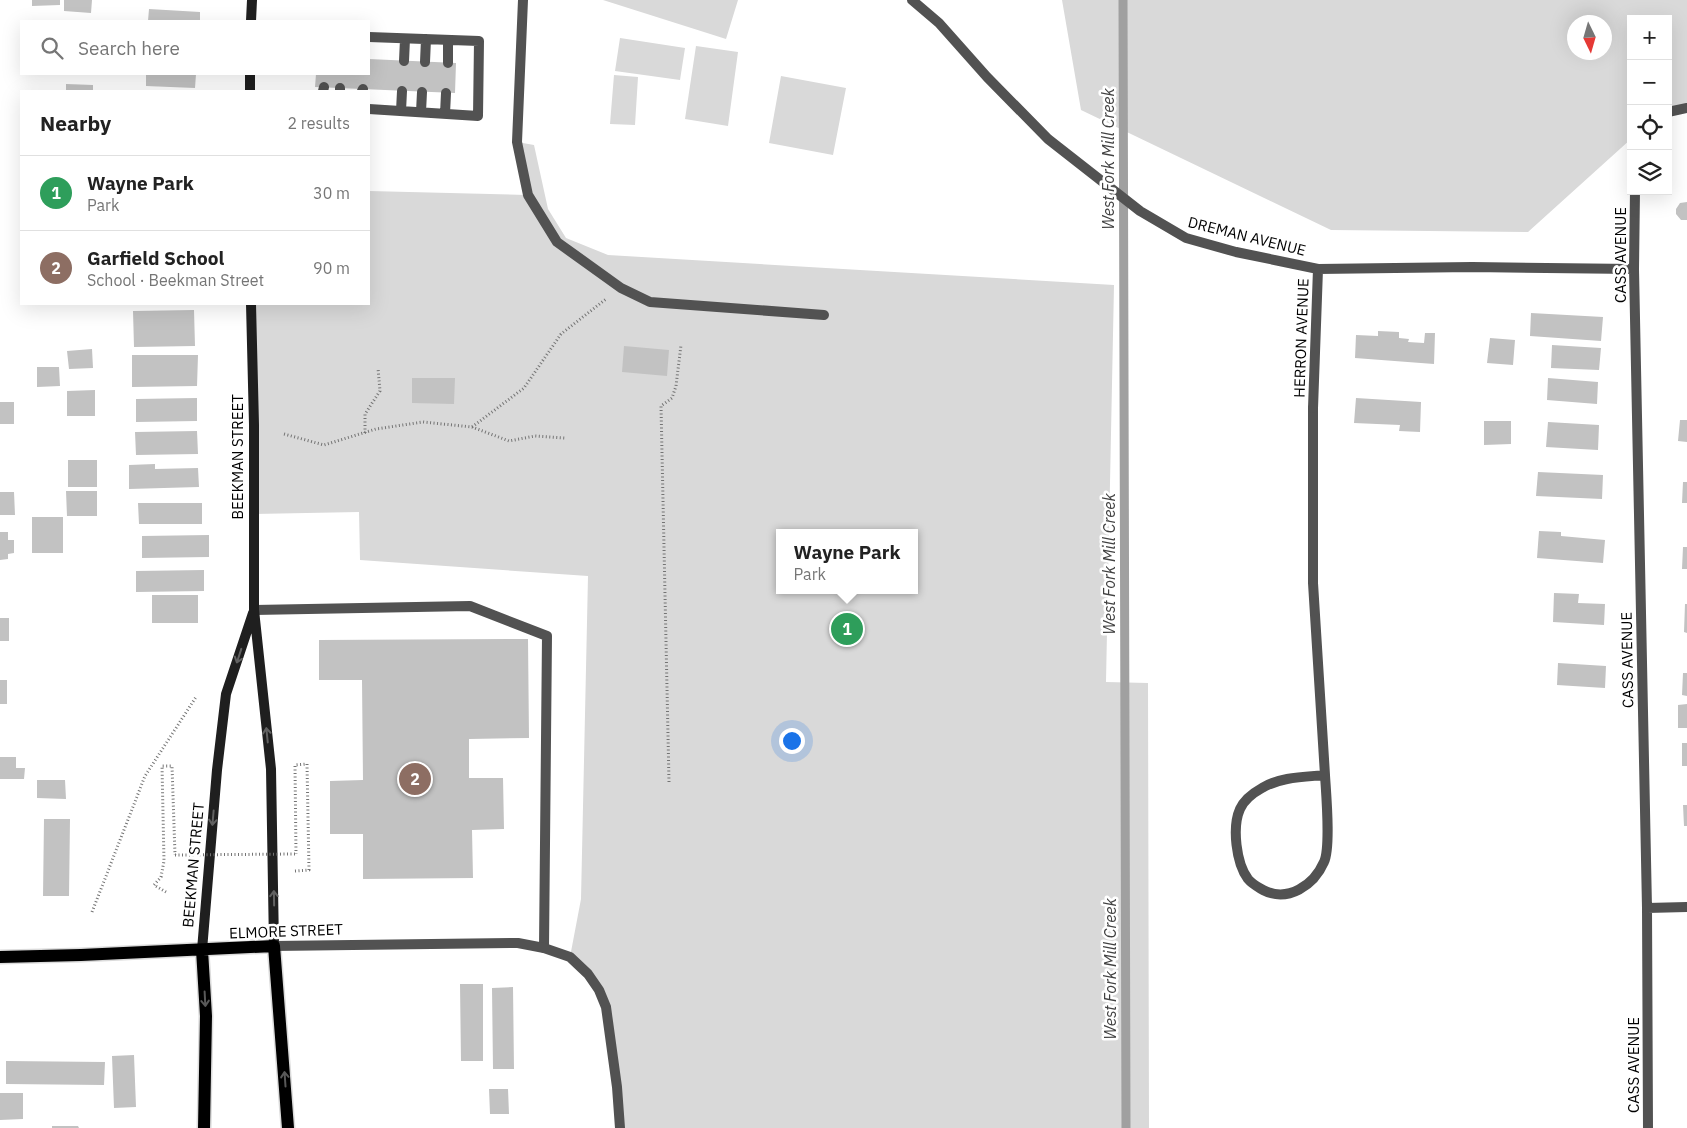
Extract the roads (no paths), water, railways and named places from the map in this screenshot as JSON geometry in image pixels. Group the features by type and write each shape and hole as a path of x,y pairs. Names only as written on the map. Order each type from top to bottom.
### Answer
{"main road":[{"path":"252,0 252,20"},
{"path":"250,75 250,90"},
{"name":"BEEKMAN STREET","path":"251,305 254,425 254,610 271,769 274,946 288,1128"},
{"name":"BEEKMAN STREET","path":"204,1128 206,1016 202,950 217,770 226,694 254,610"},
{"name":"ELMORE STREET","path":"0,958 274,946"}],"street":[{"path":"522,0 517,142 528,195 557,242 621,288 650,302 824,314"},
{"name":"DREMAN AVENUE","path":"912,0 939,23 987,77 1048,139 1140,211 1186,238 1236,252 1318,269 1634,270"},
{"path":"370,37 479,41 478,116 370,109"},
{"path":"404,61 405,39"},
{"path":"425,62 426,39"},
{"path":"448,40 448,63"},
{"path":"401,111 402,91"},
{"path":"421,112 422,92"},
{"path":"444,114 446,93"},
{"path":"1672,111 1687,108"},
{"name":"CASS AVENUE","path":"1635,195 1634,270 1647,908 1648,1128"},
{"name":"HERRON AVENUE","path":"1318,269 1313,408 1313,583 1324,775"},
{"path":"254,610 470,606 547,636 544,948"},
{"path":"1324,775 1327,844 1325,860 1317,875 1308,885 1296,893 1282,895 1268,893 1248,879 1238,855 1236,839 1240,809 1247,798 1261,788 1277,781 1324,775"},
{"path":"1647,908 1687,907"},
{"name":"ELMORE STREET","path":"274,946 518,943 544,948 570,958 588,974 599,990 606,1007 617,1087 620,1128"}],"waterway":[{"name":"West Fork Mill Creek","path":"1123,0 1126,1128"}],"place":[{"name":"Wayne Park","path":"847,629"},
{"name":"Garfield School","path":"415,779"}]}
